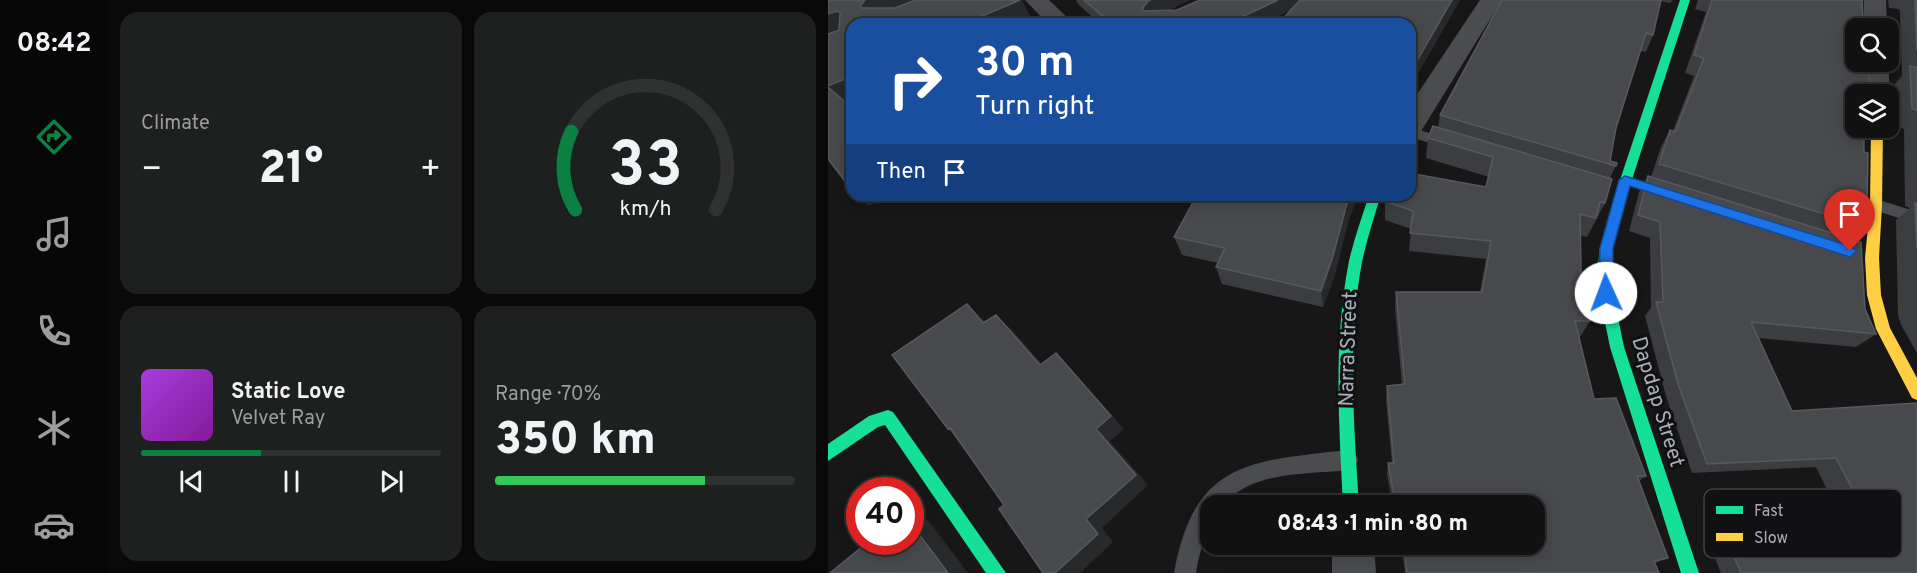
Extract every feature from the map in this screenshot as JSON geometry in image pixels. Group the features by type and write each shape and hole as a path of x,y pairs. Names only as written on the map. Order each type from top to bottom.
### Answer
{"street":[{"path":"1036,0 1056,18"},
{"path":"1416,117 1491,0"},
{"name":"Dapdap Street","path":"1685,0 1623,188 1606,248 1606,293 1617,347 1690,573"},
{"path":"1875,0 1875,18"},
{"path":"1877,138 1876,205 1867,257 1882,329 1917,393"},
{"name":"Narra Street","path":"1350,495 1345,382 1350,296 1353,263 1373,201"},
{"path":"828,453 874,421 888,417 997,573"},
{"path":"1353,555 1354,573"}],"lane":[{"path":"1416,134 1465,148"},
{"path":"1876,205 1917,218"},
{"path":"1185,573 1188,549 1205,509 1224,489 1246,475 1278,468 1348,460"}],"building":[{"path":"828,0 865,0 860,6 862,8 895,8 916,0 1020,0 977,18 846,18 846,78 828,86 828,34 839,30 840,13 837,11 828,14"},
{"path":"1084,0 1151,0 1142,9 1145,11 1177,10 1200,0 1278,0 1240,18 1105,18"},
{"path":"1300,0 1452,0 1416,63 1416,18 1284,18"},
{"path":"1502,0 1661,0 1653,35 1646,33 1616,128 1610,161 1617,163 1616,166 1440,115"},
{"path":"1712,0 1862,0 1863,18 1845,18 1845,72 1869,72 1869,84 1845,84 1845,138 1864,138 1864,152 1868,153 1867,213 1857,195 1858,224 1659,164 1670,130 1675,132 1704,58 1694,55"},
{"path":"1915,0 1917,0 1917,50"},
{"path":"1910,66 1917,68 1917,110 1912,109"},
{"path":"828,87 846,103 846,182 828,159"},
{"path":"1433,126 1612,179 1605,203 1600,202 1596,218 1580,214 1581,271 1590,321 1575,321 1594,399 1616,398 1646,476 1637,476 1668,558 1654,561 1659,573 1407,573 1405,555 1545,555 1545,495 1394,495 1388,463 1394,463 1387,386 1405,384 1396,292 1482,292 1491,241 1410,233 1413,211 1385,201 1416,201 1416,174 1486,187 1493,157 1428,138"},
{"path":"1648,176 1861,242 1865,309 1876,334 1751,322 1792,411 1917,403 1917,573 1741,573 1735,558 1902,558 1902,489 1852,489 1836,458 1707,464 1678,384 1656,302 1663,302 1660,222 1638,215"},
{"path":"1194,201 1348,201 1321,291 1216,267 1225,248 1174,237"},
{"path":"1915,203 1917,204 1917,248"},
{"path":"967,304 983,323 996,315 1040,365 1056,353 1111,416 1096,429 1136,475 1086,519 1098,534 1055,573 1043,573 999,509 1004,505 950,428 948,429 892,355"},
{"path":"924,541 948,573 830,573 852,555 924,555"}],"traffic: fast":[{"path":"1685,0 1621,195 1606,248 1605,265 1606,293 1617,347 1690,573"},
{"path":"1350,495 1346,388 1347,329 1356,261 1373,201"},
{"path":"828,453 874,421 888,417 997,573"}],"traffic: slow":[{"path":"1877,138 1876,205 1872,258 1874,295 1883,329 1917,393"}],"route":[{"path":"1606,293 1606,248 1625,180 1850,251"}]}
